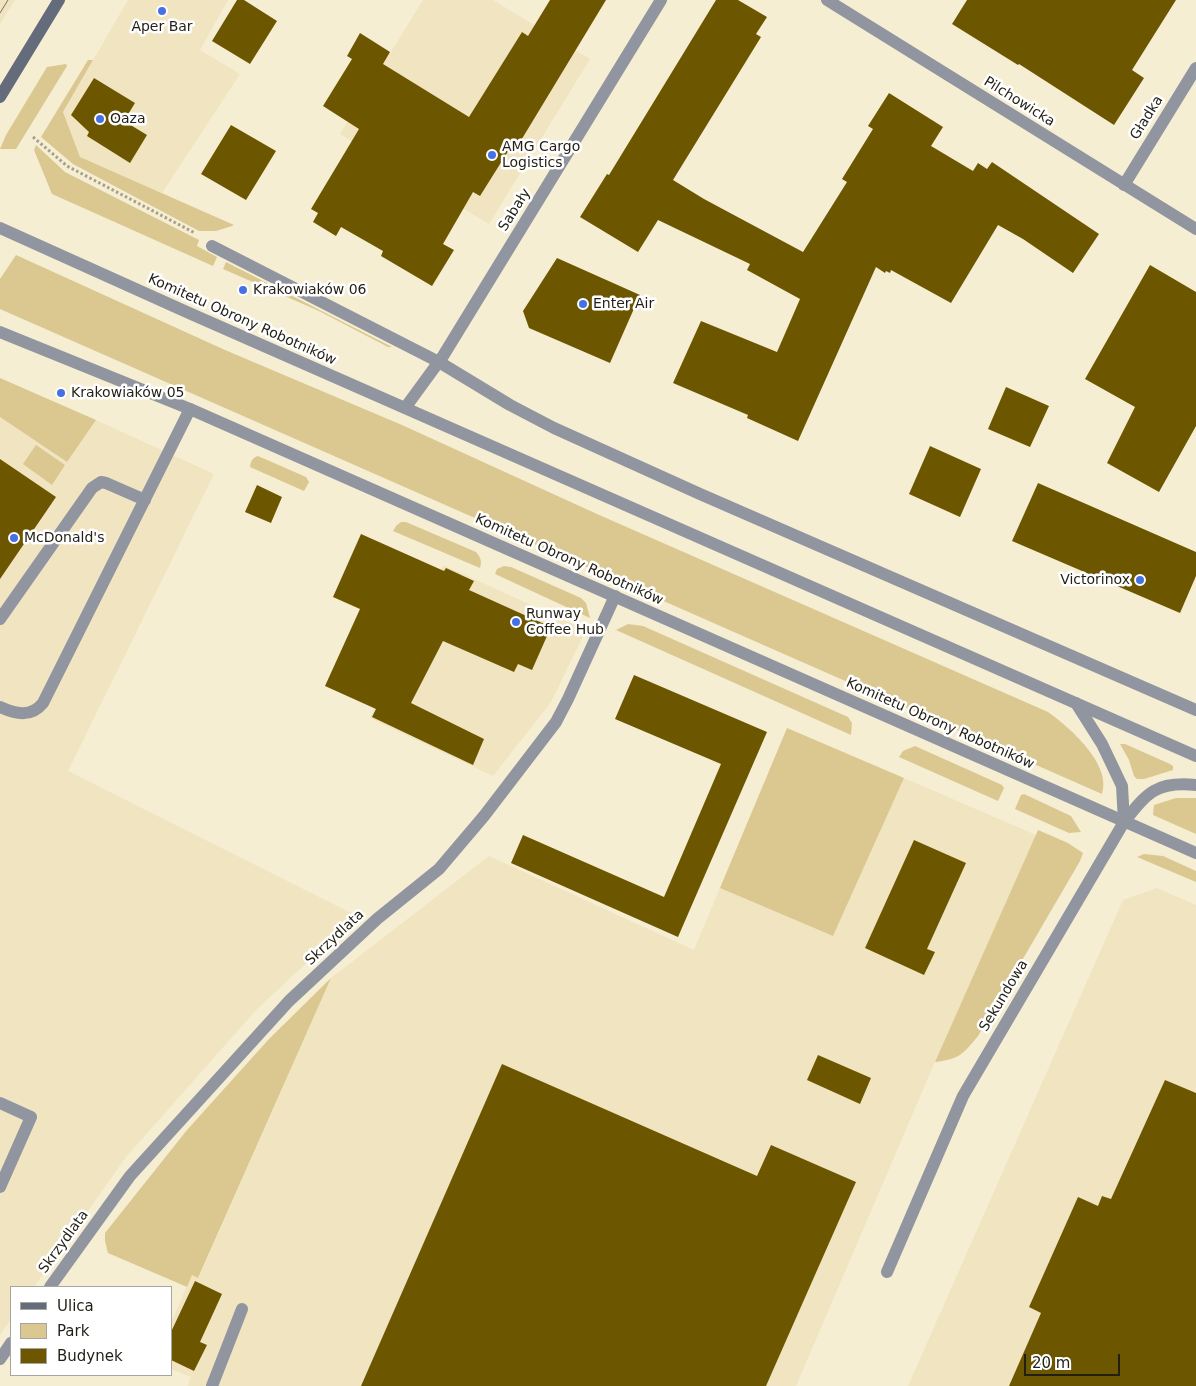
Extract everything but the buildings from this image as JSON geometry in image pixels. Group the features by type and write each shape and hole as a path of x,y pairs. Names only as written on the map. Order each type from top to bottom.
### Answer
{"main road":[{"path":"0,97 59,0"}],"street":[{"name":"Sabały","path":"405,408 440,362 662,0"},
{"name":"Pilchowicka","path":"827,0 1196,229"},
{"name":"Gładka","path":"1124,185 1196,68"},
{"name":"Komitetu Obrony Robotników","path":"0,228 1196,756"},
{"path":"212,246 440,362 510,405 573,436 700,494 1196,710"},
{"name":"Komitetu Obrony Robotników","path":"0,332 190,409 1196,854"},
{"path":"0,707 24,714 37,710 43,703 190,409"},
{"path":"0,619 96,485 101,482 111,484 145,500"},
{"name":"Skrzydlata","path":"51,1286 130,1176 289,1001 377,920 439,869 484,816 556,722 615,596"},
{"path":"1076,703 1102,744 1122,786 1124,822"},
{"name":"Sekundowa","path":"887,1272 962,1096 1124,822 1145,796 1156,789 1167,785 1196,785"},
{"path":"0,1103 31,1117 0,1188"},
{"path":"212,1386 242,1310"},
{"path":"0,1359 10,1344"}],"path":[{"path":"33,137 67,166 199,235 212,246"}],"shaded area":[{"path":"0,0 15,0 0,24"},
{"path":"128,0 228,0 200,50 240,74 162,193 80,157 63,112"},
{"path":"423,0 493,0 590,59 489,224 340,134"},
{"path":"0,417 67,462 96,420 214,474 68,771 357,916 257,1009 126,1157 35,1286 10,1286 10,1320 0,1335"},
{"path":"443,565 586,630 551,702 493,776 370,718"},
{"path":"904,778 1036,835 935,1062 796,1386 188,1386 191,1377 172,1369 172,1321 192,1275 199,1277 331,978 489,856 694,950 720,888 833,936"},
{"path":"1157,888 1196,905 1196,1386 908,1386 1123,900"}],"green space":[{"path":"88,60 93,60 63,112 80,157 234,225 216,231 199,231 73,164 41,137"},
{"path":"66,64 67,66 16,149 0,149 6,135 47,67"},
{"path":"36,145 65,172 199,240 197,246 217,257 213,266 52,194 34,150"},
{"path":"16,255 225,350 402,425 597,514 1048,712 1067,727 1087,747 1095,759 1101,771 1103,782 1102,794 0,309 0,279"},
{"path":"226,262 392,347 388,347 319,311 223,269"},
{"path":"0,378 96,420 67,462 0,417"},
{"path":"36,445 65,465 52,485 23,464"},
{"path":"258,456 306,477 309,482 304,491 250,467 252,460"},
{"path":"401,522 406,522 476,552 481,560 480,568 393,531"},
{"path":"504,566 511,567 581,598 586,603 590,618 495,574 497,569"},
{"path":"628,624 643,626 848,717 852,723 851,735 616,630"},
{"path":"787,728 904,778 833,936 720,888"},
{"path":"1120,744 1125,744 1170,764 1173,766 1173,770 1144,779 1137,779"},
{"path":"915,746 1002,785 1004,788 998,801 899,757 903,751"},
{"path":"1024,794 1071,816 1081,832 1069,833 1015,809 1021,795"},
{"path":"1176,798 1196,798 1196,834 1153,815 1154,805"},
{"path":"1038,830 1068,843 1083,853 1080,861 978,1036 960,1055 935,1062"},
{"path":"1144,854 1163,856 1196,871 1196,882 1137,857"},
{"path":"331,978 198,1278 192,1275 187,1287 108,1253 105,1233 187,1130 269,1039"}],"tram line":[{"path":"0,13 8,0"}],"place":[{"name":"Aper Bar","path":"162,11"},
{"name":"Oaza","path":"100,119"},
{"name":"AMG Cargo Logistics","path":"492,155"},
{"name":"Krakowiaków 06","path":"243,290"},
{"name":"Enter Air","path":"583,304"},
{"name":"Krakowiaków 05","path":"61,393"},
{"name":"McDonald's","path":"14,538"},
{"name":"Victorinox","path":"1140,580"},
{"name":"Runway Coffee Hub","path":"516,622"}]}
